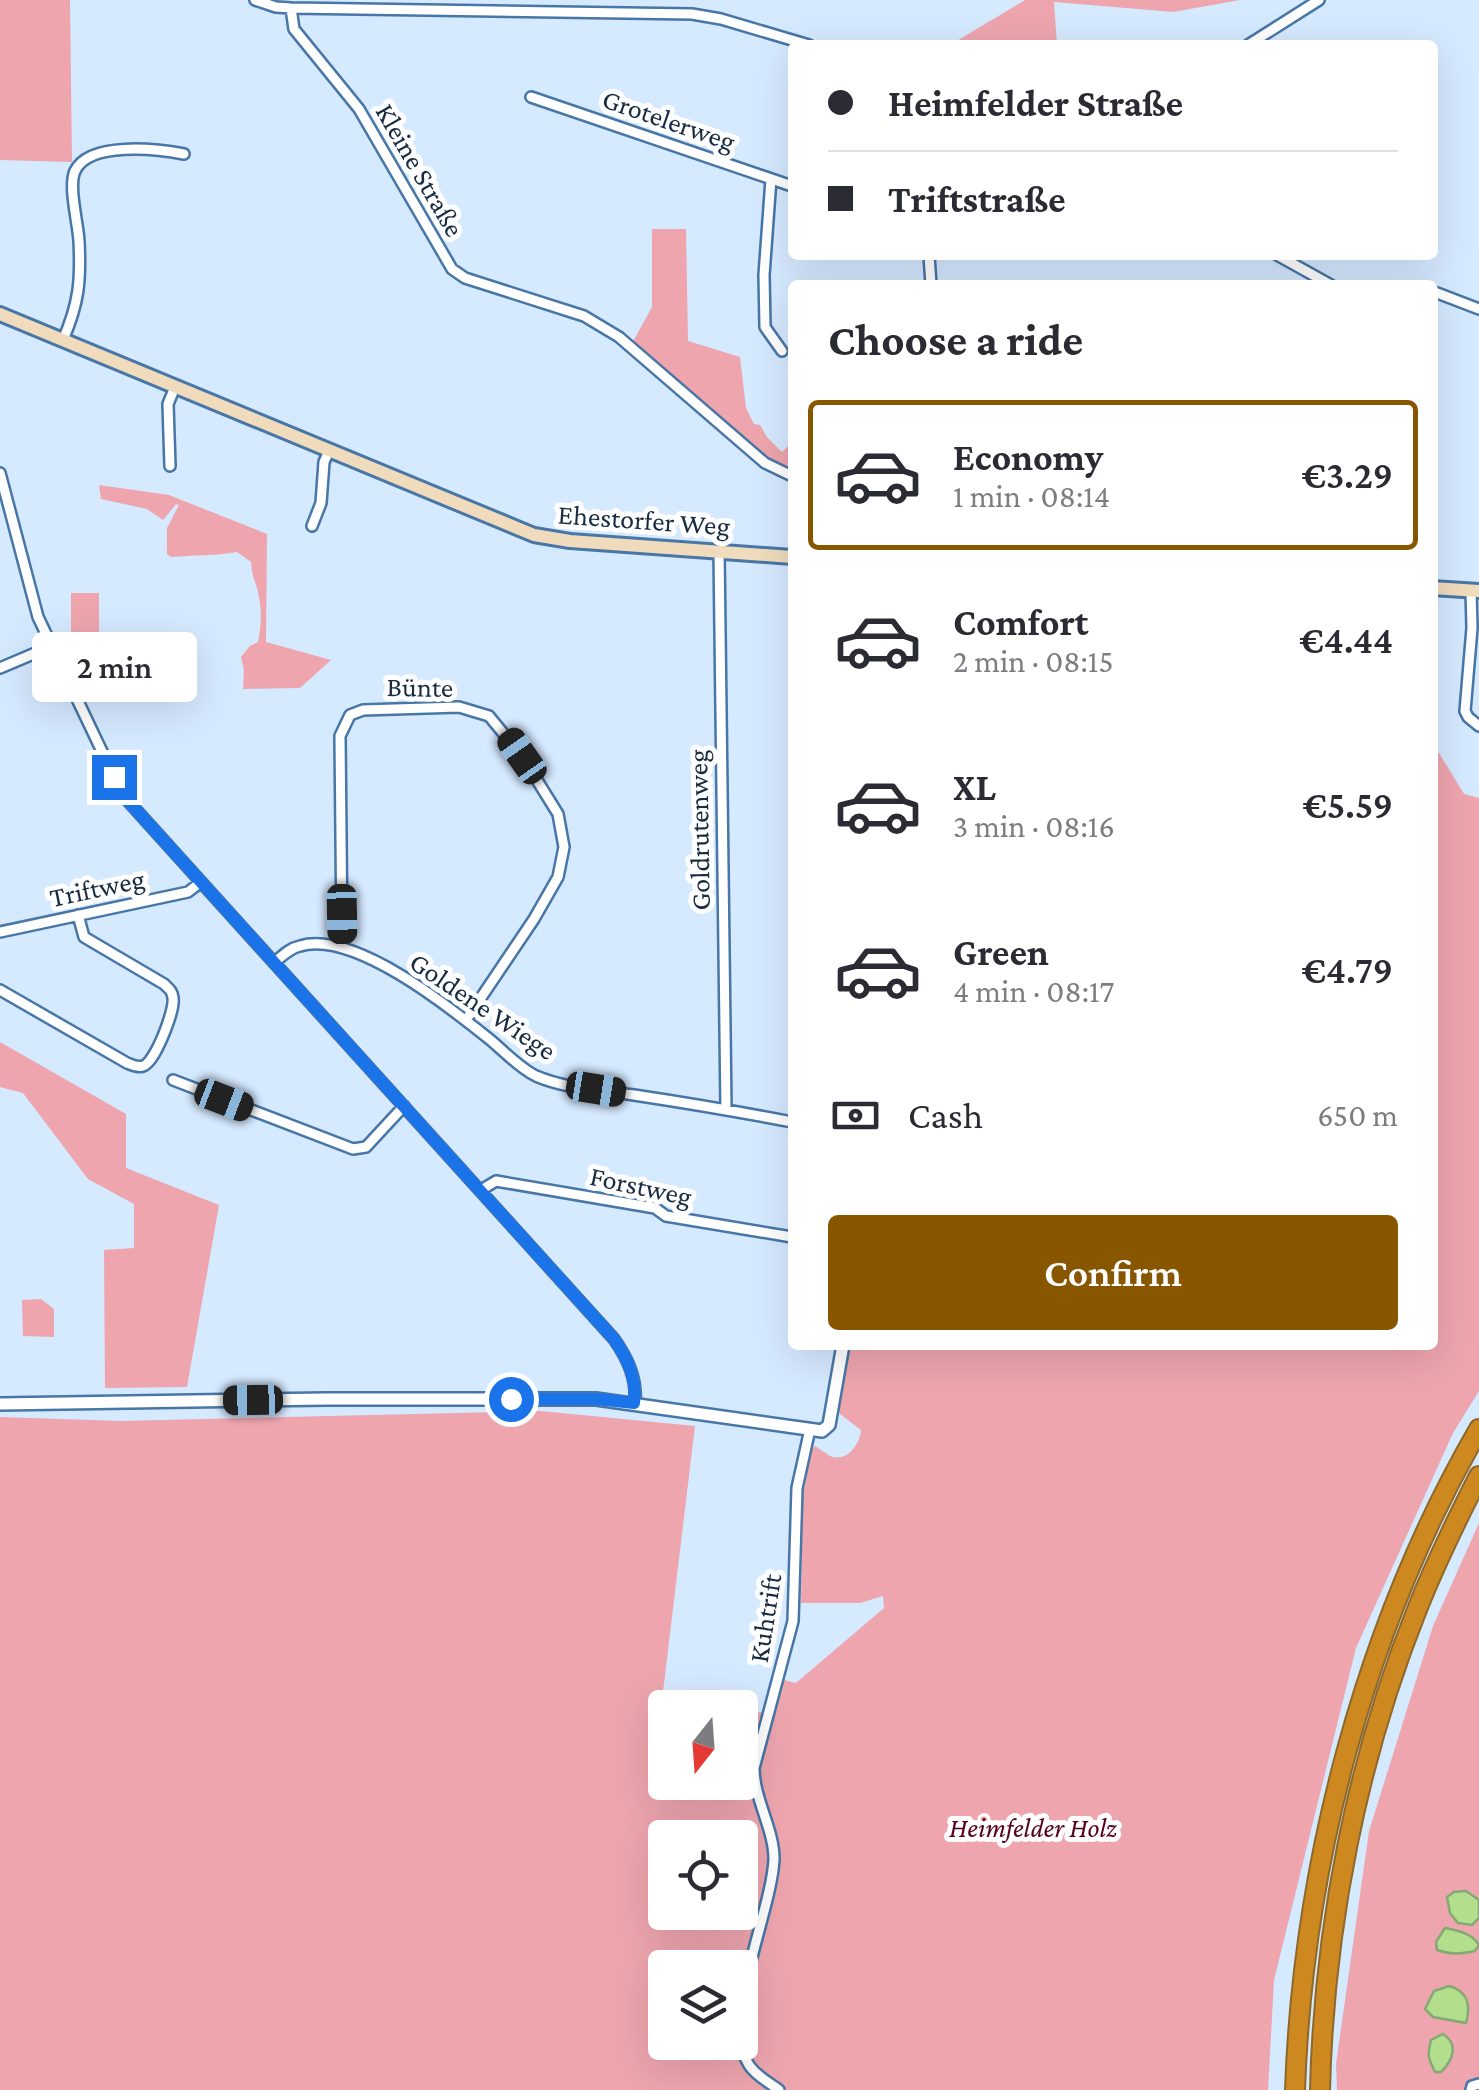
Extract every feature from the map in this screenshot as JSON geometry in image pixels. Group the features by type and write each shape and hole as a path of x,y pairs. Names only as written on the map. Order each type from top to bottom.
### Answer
{"highway":[{"path":"1295,2090 1314,1903 1345,1760 1400,1596 1437,1510 1479,1430"},
{"path":"1320,2090 1327,1982 1352,1823 1392,1678 1418,1607 1479,1476"}],"main road":[{"name":"Ehestorfer Weg","path":"0,314 502,524 545,538 788,556"},
{"path":"1438,588 1475,591"}],"street":[{"path":"255,0 291,8 692,14 792,40"},
{"path":"1256,40 1319,0"},
{"name":"Kleine Straße","path":"291,8 294,28 359,109 452,269 465,278 598,323 765,463 788,474"},
{"name":"Grotelerweg","path":"532,97 788,185"},
{"path":"63,340 78,299 79,242 72,180 78,166 98,152 163,150 184,154"},
{"path":"771,179 764,274 765,328 782,351"},
{"path":"1285,260 1322,280"},
{"path":"1438,293 1479,309"},
{"path":"170,466 168,404 175,387"},
{"path":"312,526 322,503 324,462 329,451"},
{"path":"0,473 38,617 128,801 614,1339 635,1382 634,1403"},
{"name":"Goldrutenweg","path":"719,552 726,1109"},
{"path":"1475,591 1465,711 1479,726"},
{"path":"0,668 52,646"},
{"name":"Bünte","path":"339,947 340,736 350,715 376,708 459,707 490,716 515,746 558,814 564,847 558,877 466,1020"},
{"name":"Triftweg","path":"0,932 188,892 200,882"},
{"path":"0,990 126,1063 138,1067 150,1062 172,1008 172,994 164,984 84,937 78,915"},
{"name":"Goldene Wiege","path":"275,962 301,945 339,947 409,979 533,1075 562,1084 788,1121"},
{"path":"173,1080 352,1150 366,1146 404,1106"},
{"name":"Forstweg","path":"481,1190 496,1181 654,1208 666,1216 788,1237"},
{"path":"0,1404 596,1399 822,1430 828,1425 842,1350"},
{"name":"Kuhtrift","path":"780,2090 749,2066 741,2020 774,1857 754,1768 793,1621 796,1505 810,1429"},
{"path":"1471,2090 1479,2084"}],"green space":[{"path":"0,0 70,0 72,162 0,160"},
{"path":"1025,0 1240,0 1173,12 1054,2 1057,40 958,40"},
{"path":"652,229 686,229 688,341 740,357 746,408 754,424 760,425 782,452 788,446 788,475 779,472 630,347 652,307"},
{"path":"99,485 169,495 267,534 266,642 331,660 300,688 243,689 241,657 258,642 260,625 260,602 251,562 237,552 171,557 167,554 167,528 179,505 163,520 147,509 101,499"},
{"path":"71,593 99,593 99,650 71,650"},
{"name":"Heimfelder Holz","path":"1439,753 1464,794 1479,798 1479,1391 1453,1433 1356,1648 1274,1980 1268,2090 0,2090 0,1417 120,1421 541,1411 695,1426 663,1690 648,1690 648,1800 758,1800 758,1712 773,1713 784,1680 796,1683 884,1608 883,1596 860,1603 801,1603 803,1495 811,1450 815,1446 830,1456 842,1457 852,1451 860,1435 861,1430 840,1414 837,1405 848,1350 1438,1350"},
{"path":"0,1042 126,1114 126,1168 219,1205 187,1387 105,1388 104,1250 134,1248 134,1204 88,1179 23,1093 0,1087"},
{"path":"41,1299 54,1309 54,1337 23,1336 22,1300"},
{"path":"1479,1523 1479,1900 1472,1925 1479,1918 1479,1944 1476,1939 1475,1951 1479,1945 1479,2090 1337,2090 1336,2064 1369,1831 1433,1626"}],"shaded area":[{"path":"1466,1891 1479,1900 1479,1918 1472,1925 1458,1923 1450,1913 1447,1897"},
{"path":"1445,1928 1469,1935 1479,1945 1475,1951 1465,1953 1437,1950 1436,1942"},
{"path":"1449,1986 1460,1991 1466,2000 1466,2023 1433,2017 1425,2009 1434,1991"},
{"path":"1443,2034 1453,2047 1451,2057 1441,2072 1435,2072 1429,2057 1431,2040"}],"route":[{"path":"114,777 128,801 614,1339 636,1390 634,1403 511,1399"}]}
